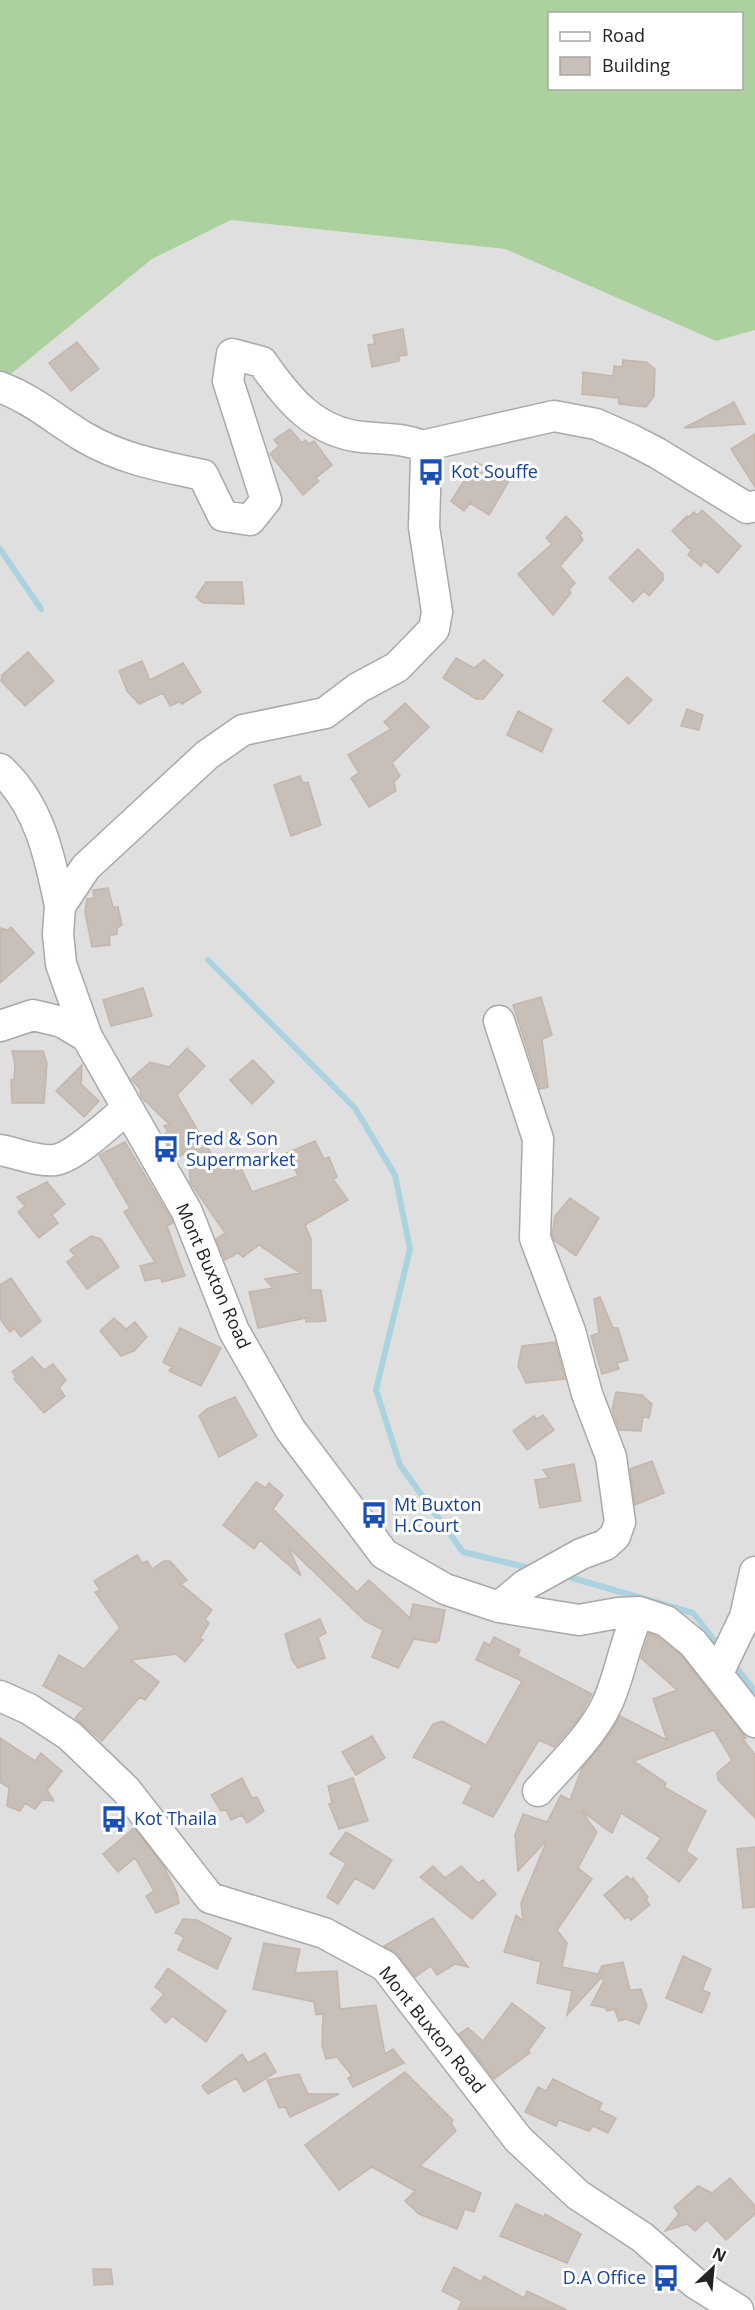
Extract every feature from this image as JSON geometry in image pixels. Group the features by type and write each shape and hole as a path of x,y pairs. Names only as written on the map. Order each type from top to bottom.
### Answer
{"street":[{"path":"0,387 26,397 84,437 126,458 203,475 224,516 250,520 266,500 228,381 232,354 262,362 288,399 320,425 346,435 411,441 422,446 554,416 604,428 657,453 747,508 755,506"},
{"path":"60,906 86,867 207,755 243,730 325,713 358,688 397,667 435,629 437,612 424,527 426,457 422,446"},
{"name":"Mont Buxton Road","path":"0,769 14,781 35,817 50,851 60,906 58,934 61,964 87,1037 187,1212 234,1331 290,1429 384,1554 445,1589 499,1607 579,1620 639,1612 666,1621 693,1643 755,1722"},
{"path":"0,1026 33,1015 62,1022 87,1037"},
{"path":"499,1607 525,1585 581,1554 605,1545 615,1536 620,1522 611,1457 587,1394 570,1331 535,1238 538,1139 500,1021"},
{"path":"0,1150 36,1159 56,1160 71,1153 127,1109"},
{"path":"718,1672 745,1617 755,1572"},
{"path":"538,1791 570,1756 607,1704 629,1634 639,1612"},
{"name":"Mont Buxton Road","path":"0,1696 29,1709 78,1744 126,1790 210,1898 324,1933 385,1966 518,2139 578,2195 642,2237 705,2301 738,2310"}],"shaded area":[{"path":"231,220 505,249 716,341 755,330 755,2310 0,2310 0,383 152,259"}],"green space":[{"path":"0,0 755,0 755,330 716,341 505,249 231,220 152,259 0,383"}],"building":[{"path":"403,329 407,355 399,356 399,361 372,367 368,345 375,344 373,335"},
{"path":"77,342 99,369 71,391 49,363"},
{"path":"623,360 646,362 655,369 654,396 646,407 619,404 618,398 582,394 583,372 613,376 614,366 622,367"},
{"path":"734,402 745,424 684,428"},
{"path":"290,429 302,443 305,440 309,444 314,441 332,465 316,478 319,481 303,495 270,454 279,446 274,440"},
{"path":"755,434 755,487 731,449"},
{"path":"476,462 509,481 489,515 470,503 464,511 451,501"},
{"path":"702,510 741,546 718,573 704,561 701,566 688,555 691,550 672,531 687,516 689,517 694,512 697,515"},
{"path":"566,516 582,533 580,535 583,540 560,566 575,583 569,590 571,593 553,615 518,574 552,544 546,538"},
{"path":"638,549 663,574 663,580 649,596 644,591 633,602 609,578"},
{"path":"206,582 242,582 244,604 203,603 196,597"},
{"path":"28,652 54,681 25,706 1,681 2,675"},
{"path":"456,658 474,668 484,660 503,675 483,699 476,699 443,678"},
{"path":"142,661 150,680 183,663 201,692 182,704 179,702 170,706 163,693 139,704 127,691 119,671"},
{"path":"627,677 652,700 629,724 603,701"},
{"path":"405,703 429,727 392,763 400,776 394,782 396,791 369,807 351,778 359,773 348,755 391,729 384,722"},
{"path":"687,709 703,715 699,730 681,726"},
{"path":"518,711 552,729 542,752 507,735"},
{"path":"300,776 303,783 308,782 321,825 291,836 274,785"},
{"path":"108,888 113,907 118,907 122,925 117,928 117,934 109,936 110,945 92,947 85,912 87,899 94,898 93,890"},
{"path":"11,927 34,953 0,983 0,928 8,930"},
{"path":"143,988 152,1016 111,1026 103,1000"},
{"path":"541,997 552,1035 542,1039 548,1087 540,1089 513,1005"},
{"path":"187,1048 205,1066 177,1095 218,1165 228,1160 236,1172 242,1170 252,1192 298,1176 287,1153 315,1141 324,1159 329,1157 337,1177 333,1179 348,1200 305,1225 311,1239 311,1290 321,1290 326,1321 306,1322 306,1318 258,1328 249,1292 273,1288 265,1279 300,1273 259,1245 243,1257 238,1253 225,1260 216,1239 225,1233 190,1182 189,1151 176,1158 163,1135 168,1131 164,1126 169,1124 141,1097 140,1089 131,1079 150,1062 169,1067"},
{"path":"12,1051 43,1051 47,1063 44,1103 12,1103 11,1080 14,1079 15,1064"},
{"path":"253,1060 274,1082 252,1104 230,1080"},
{"path":"82,1065 81,1084 99,1101 84,1117 56,1091"},
{"path":"125,1142 173,1223 167,1226 185,1276 162,1282 160,1278 145,1281 140,1266 155,1262 124,1212 130,1208 115,1183 118,1178 114,1181 99,1155"},
{"path":"47,1182 65,1204 52,1215 58,1223 39,1238 18,1212 25,1206 17,1197"},
{"path":"570,1198 599,1218 576,1256 555,1241 552,1235 555,1216"},
{"path":"91,1236 101,1239 119,1267 87,1289 67,1262 75,1256 70,1250"},
{"path":"11,1278 41,1321 21,1337 14,1328 10,1332 0,1319 0,1285"},
{"path":"600,1297 613,1328 618,1328 628,1360 617,1363 619,1369 602,1374 591,1336 599,1333 594,1299"},
{"path":"114,1318 126,1329 135,1322 147,1337 134,1351 121,1356 100,1331"},
{"path":"180,1328 221,1348 201,1386 169,1371 172,1367 163,1362"},
{"path":"555,1342 565,1379 526,1383 518,1366 522,1346"},
{"path":"32,1357 44,1370 53,1364 66,1380 59,1388 65,1396 44,1413 14,1379 16,1377 12,1372"},
{"path":"616,1392 642,1395 652,1404 649,1418 643,1417 641,1431 619,1430 612,1410"},
{"path":"235,1397 257,1436 219,1457 199,1416 207,1409"},
{"path":"543,1415 554,1430 527,1450 513,1431 534,1416 537,1419"},
{"path":"652,1461 664,1493 635,1505 630,1469"},
{"path":"574,1464 581,1501 540,1508 535,1480 549,1478 543,1470"},
{"path":"256,1482 266,1488 269,1483 283,1495 273,1509 357,1592 369,1580 410,1618 413,1604 445,1610 439,1641 433,1640 437,1643 414,1639 398,1668 372,1657 383,1630 365,1621 289,1548 301,1576 260,1540 254,1549 223,1525"},
{"path":"137,1555 142,1563 147,1561 152,1569 164,1561 170,1561 187,1580 181,1584 212,1610 205,1619 209,1623 200,1638 203,1640 185,1662 176,1654 131,1660 159,1682 145,1700 140,1697 102,1741 75,1718 84,1708 43,1686 59,1655 84,1669 120,1628 95,1592 100,1590 94,1581"},
{"path":"320,1619 326,1633 318,1637 325,1658 298,1668 292,1660 285,1634"},
{"path":"649,1633 681,1655 746,1738 743,1739 755,1755 755,1818 718,1780 717,1773 732,1760 714,1730 634,1761 666,1783 664,1787 706,1811 686,1851 697,1859 679,1882 647,1858 661,1838 621,1813 612,1833 581,1811 597,1832 578,1868 592,1879 557,1930 567,1943 562,1967 598,1974 602,1966 623,1962 630,1990 641,1989 647,2006 639,2024 626,2019 619,2021 614,2009 607,2011 606,2008 591,2005 604,1980 601,1978 567,2015 572,1991 537,1983 541,1962 504,1952 516,1915 523,1921 521,1903 547,1840 518,1871 515,1835 523,1814 547,1822 561,1795 570,1800 582,1768 607,1738 620,1716 667,1740 653,1699 677,1690 641,1658"},
{"path":"494,1637 520,1650 518,1656 592,1694 579,1718 554,1747 539,1740 493,1817 463,1803 472,1785 413,1757 433,1724 442,1721 486,1745 522,1681 476,1660 484,1642 490,1645"},
{"path":"372,1736 385,1758 356,1775 342,1752"},
{"path":"0,1738 35,1761 41,1753 62,1771 47,1790 54,1801 42,1800 35,1809 25,1803 20,1811 7,1806 9,1788 0,1782"},
{"path":"242,1778 252,1798 257,1797 264,1811 247,1823 242,1815 231,1820 226,1810 221,1811 211,1795"},
{"path":"353,1778 368,1821 339,1829 329,1804 332,1803 328,1786"},
{"path":"134,1828 163,1865 177,1893 179,1903 156,1913 146,1896 154,1891 135,1858 118,1872 103,1854"},
{"path":"346,1832 392,1860 374,1889 355,1878 338,1904 327,1897 346,1863 330,1854"},
{"path":"755,1847 755,1907 743,1908 737,1849"},
{"path":"433,1866 445,1878 461,1866 478,1883 483,1880 496,1894 472,1919 420,1877"},
{"path":"627,1876 631,1880 633,1878 648,1897 646,1900 650,1905 631,1920 628,1917 625,1919 604,1895"},
{"path":"433,1918 468,1967 455,1964 437,1975 431,1966 415,1977 398,1955 384,1946"},
{"path":"183,1919 197,1920 231,1938 217,1969 178,1950 184,1937 175,1933"},
{"path":"264,1943 300,1949 295,1973 337,1971 340,2009 376,2005 385,2054 393,2049 404,2063 353,2087 348,2078 352,2076 337,2057 326,2059 322,2046 323,2014 316,2015 314,2002 253,1989"},
{"path":"683,1956 711,1969 702,1990 710,1993 702,2013 666,1998"},
{"path":"168,1968 226,2011 206,2042 172,2016 166,2023 151,2009 164,1994 155,1987"},
{"path":"512,2003 545,2028 528,2051 530,2053 494,2079 459,2034 468,2028 483,2041"},
{"path":"265,2053 276,2072 244,2092 236,2078 208,2094 202,2086 242,2054 248,2063"},
{"path":"405,2072 453,2120 451,2123 456,2131 420,2166 481,2193 474,2212 465,2209 457,2229 419,2214 405,2201 415,2191 372,2167 339,2190 305,2145"},
{"path":"299,2074 308,2094 339,2094 290,2117 285,2107 279,2108 267,2080"},
{"path":"553,2079 602,2103 599,2110 616,2118 608,2133 593,2126 589,2131 559,2120 556,2126 525,2112 538,2087 546,2091"},
{"path":"730,2178 755,2206 755,2214 726,2240 707,2220 695,2231 687,2224 665,2231 679,2214 674,2207 698,2186 712,2193"},
{"path":"516,2204 544,2217 545,2214 581,2234 567,2263 500,2236"},
{"path":"454,2267 481,2282 484,2276 524,2298 527,2291 567,2310 458,2310 462,2301 442,2291"},
{"path":"93,2269 111,2269 113,2284 94,2285"}],"waterway":[{"path":"0,549 41,609"},
{"path":"208,960 355,1108 395,1175 410,1249 376,1390 400,1465 463,1552 525,1567"},
{"path":"569,1577 693,1613 715,1641"},
{"path":"738,1670 755,1691"}],"place":[{"name":"Kot Souffe","path":"431,472"},
{"name":"Fred & Son Supermarket","path":"166,1149"},
{"name":"Mt Buxton H.Court","path":"374,1515"},
{"name":"Kot Thaila","path":"114,1819"},
{"name":"D.A Office","path":"666,2278"}]}
